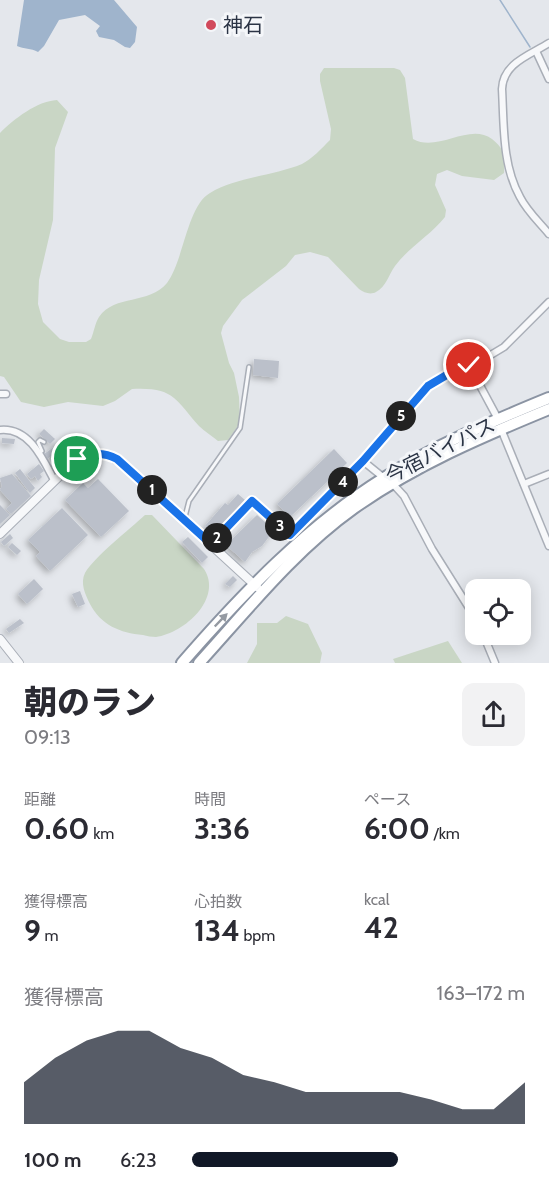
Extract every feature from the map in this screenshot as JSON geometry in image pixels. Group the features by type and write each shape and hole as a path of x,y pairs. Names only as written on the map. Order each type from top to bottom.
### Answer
{"highway":[{"name":"今宿バイパス","path":"500,424 549,398"},
{"name":"今宿バイパス","path":"182,663 328,518 388,481 429,452 500,424 549,409"},
{"name":"今宿バイパス","path":"199,663 258,589"}],"street":[{"path":"549,43 518,60 502,80 506,143 513,183 519,196 549,234"},
{"path":"536,51 549,79"},
{"path":"211,544 252,501 290,535 363,461 428,386 504,348 549,302"},
{"path":"469,365 500,424 549,546"},
{"path":"0,430 26,438 39,452 54,480"},
{"path":"0,534 77,459 95,454 110,456 123,464 258,589"},
{"path":"363,461 404,496 432,549 465,602"},
{"path":"524,484 549,474"},
{"path":"0,639 19,663"},
{"path":"488,645 495,663"}],"lane":[{"path":"184,519 189,501 242,424 249,367"},
{"path":"39,452 42,451 38,442 40,440 44,442"}],"green space":[{"path":"324,68 394,68 400,70 405,78 413,139 433,143 463,135 483,135 492,139 502,150 504,173 494,180 462,176 447,170 437,174 435,185 446,210 445,217 401,259 385,284 376,292 361,290 328,257 310,252 295,255 286,266 242,300 223,326 221,333 239,397 240,423 228,440 218,441 199,426 178,402 157,390 132,389 103,406 68,402 44,407 21,402 4,377 0,376 0,133 26,112 49,101 57,100 68,112 55,148 53,220 39,280 38,304 43,322 60,339 69,342 86,342 91,339 99,317 106,310 114,305 151,294 160,290 167,283 178,261 196,209 210,193 231,183 302,164 330,140 331,129 320,81 320,74"},
{"path":"145,515 152,515 204,569 209,580 209,591 198,612 178,629 156,637 119,630 106,623 94,611 83,585 85,573 96,559"},
{"path":"286,616 308,624 322,653 320,663 247,663 257,644 257,623 277,623"},
{"path":"448,641 462,663 395,663 393,659"}],"water":[{"path":"24,0 114,0 137,27 135,42 130,48 114,40 99,37 96,31 100,26 85,15 59,20 38,52 17,46"}],"building":[{"path":"254,359 279,361 278,378 253,375"},
{"path":"44,429 55,439 50,444 39,434"},
{"path":"2,438 15,439 14,444 2,443"},
{"path":"60,443 63,448 47,459 44,454"},
{"path":"334,449 347,463 290,517 277,504"},
{"path":"39,464 44,471 40,474 42,477 38,481 35,476 31,479 27,474"},
{"path":"20,469 35,488 30,493 15,473"},
{"path":"12,474 31,496 11,514 6,509 12,503 0,490 2,486 0,478"},
{"path":"98,479 129,511 101,537 65,500 83,483 88,488"},
{"path":"238,494 245,500 214,534 205,526 225,503 228,505"},
{"path":"0,505 10,515 0,524"},
{"path":"62,508 88,535 50,571 36,556 40,552 28,540"},
{"path":"257,515 274,530 262,546 252,552 245,562 226,545"},
{"path":"10,534 13,538 4,546 1,542"},
{"path":"188,537 208,557 202,563 182,542"},
{"path":"12,543 21,551 17,555 8,547"},
{"path":"233,576 237,580 230,587 225,584"},
{"path":"34,579 43,589 27,604 18,594"},
{"path":"80,591 85,604 78,607 72,594"},
{"path":"20,619 24,623 9,633 6,629"}],"waterway":[{"path":"500,0 530,47"}],"place":[{"name":"神石","path":"211,25"}],"route":[{"path":"77,459 95,454 117,459 211,544 252,501 290,535 363,461 428,386 469,365"}]}
